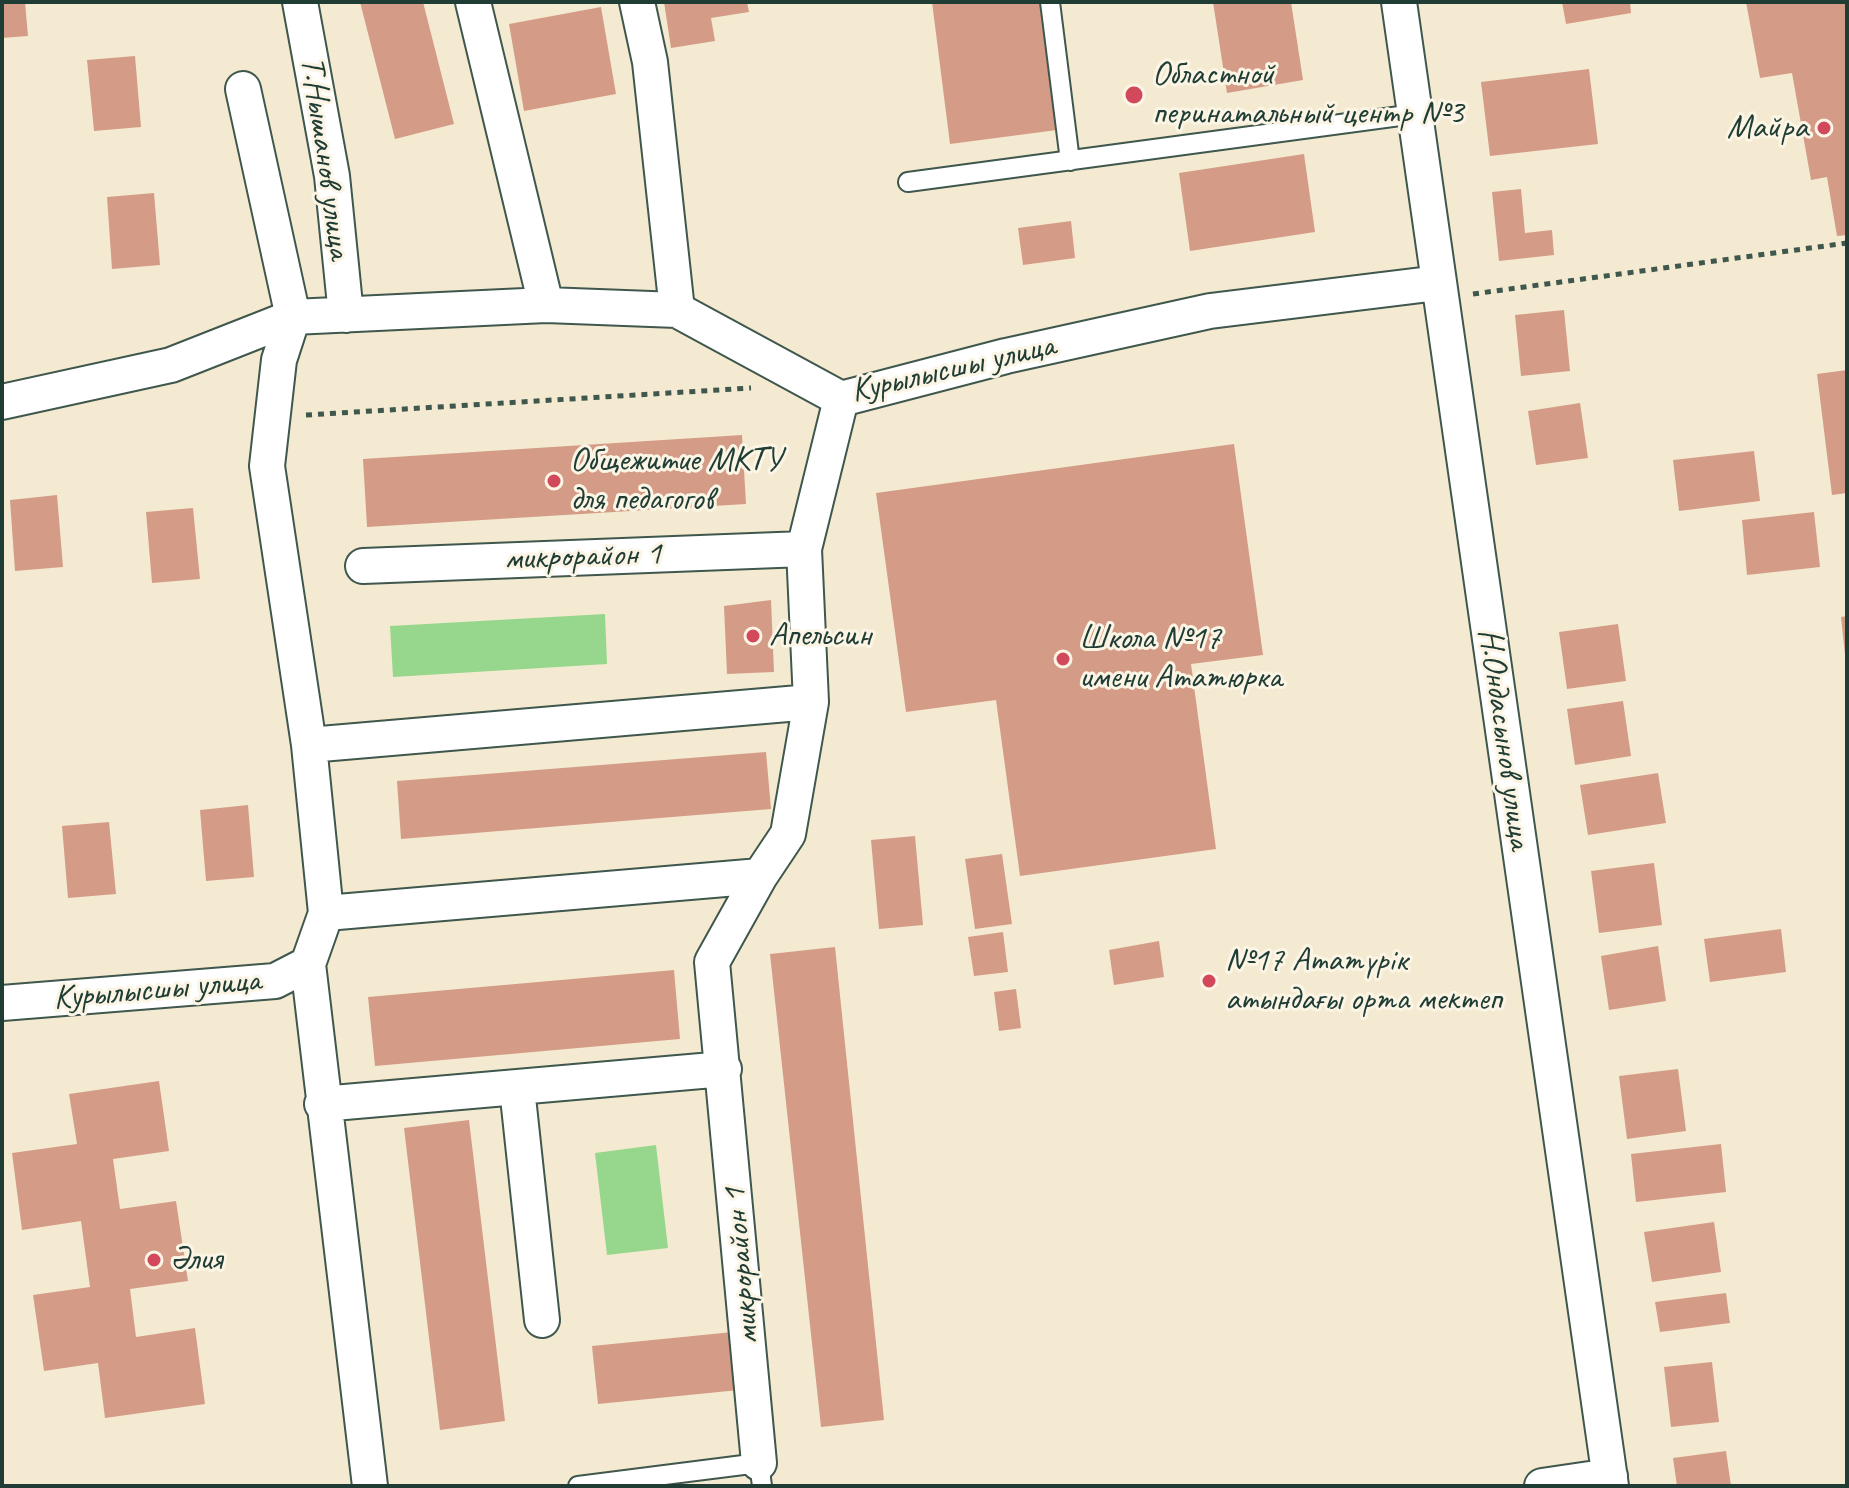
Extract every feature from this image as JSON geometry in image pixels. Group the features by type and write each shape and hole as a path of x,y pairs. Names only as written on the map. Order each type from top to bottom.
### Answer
{"street":[{"name":"Т.Нышанов улица","path":"300,2 332,176 346,315"},
{"path":"473,2 546,305"},
{"path":"637,2 650,62 677,310"},
{"name":"Н.Ондасынов улица","path":"1399,2 1610,1481 1542,1486"},
{"path":"243,89 293,317 279,360 267,466 309,745 326,913 308,964 322,1104 370,1486"},
{"name":"Курылысшы улица","path":"2,402 171,365 293,317 546,305 677,310 828,392 1210,311 1440,291"},
{"name":"микрорайон 1","path":"761,1474 712,962 760,876 788,834 811,702 804,549 828,392"},
{"name":"микрорайон 1","path":"363,566 804,549"},
{"path":"309,745 811,702"},
{"path":"326,913 760,876"},
{"name":"Курылысшы улица","path":"2,1003 275,981 308,964"},
{"path":"322,1104 724,1069"},
{"path":"517,1088 542,1320"}],"lane":[{"path":"1050,2 1070,161"},
{"path":"908,182 1415,114"},
{"path":"578,1486 761,1474"}],"path":[{"path":"1440,291 1847,243"},
{"path":"273,417 828,392"}],"green space":[{"path":"605,614 607,664 393,677 390,626"},
{"path":"656,1145 668,1248 607,1255 595,1153"}],"building":[{"path":"2,2 25,2 28,36 2,38"},
{"path":"360,2 423,2 454,124 395,139"},
{"path":"664,2 747,2 749,12 711,18 715,41 671,48"},
{"name":"Областной перинатальный центр №3","path":"932,2 1040,2 1057,130 950,144"},
{"path":"1213,2 1291,2 1303,80 1227,93"},
{"path":"1562,2 1630,2 1631,13 1566,24"},
{"name":"Майра","path":"1746,2 1845,2 1847,235 1837,236 1827,177 1811,180 1792,73 1760,78"},
{"path":"601,7 616,94 524,111 509,24"},
{"path":"135,56 141,127 94,131 87,60"},
{"path":"1589,69 1598,144 1490,156 1481,82"},
{"path":"1304,154 1315,232 1190,251 1179,173"},
{"path":"1521,189 1525,233 1552,230 1554,255 1499,261 1492,192"},
{"path":"154,193 160,265 112,269 107,197"},
{"path":"1071,221 1075,258 1023,265 1018,228"},
{"path":"1564,310 1570,371 1521,376 1515,315"},
{"path":"1847,370 1847,493 1832,495 1817,374"},
{"path":"1580,403 1588,458 1536,465 1528,411"},
{"name":"Общежитие МКТУ для педагогов","path":"742,435 746,504 367,527 363,459"},
{"name":"Школа №17 имени Ататюрка","path":"1234,444 1263,655 1191,664 1216,849 1020,876 996,700 906,712 876,493"},
{"path":"1754,451 1760,501 1679,511 1673,460"},
{"path":"57,495 63,567 15,571 10,500"},
{"path":"193,508 200,579 152,583 146,512"},
{"path":"1814,512 1820,567 1747,575 1742,520"},
{"path":"771,600 774,672 727,674 724,606"},
{"path":"1847,616 1847,655 1845,655 1841,617"},
{"path":"1618,624 1626,681 1567,689 1559,632"},
{"path":"1623,701 1631,756 1575,765 1567,709"},
{"path":"766,752 771,809 401,839 397,781"},
{"path":"1658,773 1666,823 1588,835 1580,785"},
{"path":"248,805 254,877 206,881 200,810"},
{"path":"109,822 116,894 68,898 62,826"},
{"path":"915,836 923,925 879,929 871,840"},
{"path":"1002,854 1012,924 975,929 965,859"},
{"path":"1654,863 1662,925 1599,933 1591,871"},
{"path":"1781,929 1786,972 1710,982 1704,939"},
{"path":"1003,932 1008,972 974,976 968,937"},
{"path":"1159,941 1164,977 1114,985 1109,950"},
{"path":"1658,946 1666,1001 1609,1010 1601,956"},
{"path":"835,947 884,1420 821,1427 770,954"},
{"path":"674,970 680,1039 375,1066 368,997"},
{"path":"1016,989 1021,1028 999,1031 994,992"},
{"path":"1678,1069 1686,1131 1627,1139 1619,1076"},
{"path":"159,1081 169,1151 113,1159 120,1209 176,1201 188,1281 130,1289 136,1337 195,1328 205,1404 105,1418 98,1363 44,1371 33,1295 90,1287 81,1221 22,1230 12,1153 77,1144 69,1094"},
{"path":"469,1120 505,1421 440,1430 404,1128"},
{"path":"1721,1144 1726,1192 1636,1202 1631,1154"},
{"path":"1714,1222 1721,1272 1652,1282 1644,1232"},
{"path":"1726,1293 1730,1323 1660,1332 1655,1302"},
{"path":"733,1332 739,1390 598,1404 592,1346"},
{"path":"1712,1362 1719,1422 1671,1427 1664,1367"},
{"path":"1726,1451 1731,1486 1677,1486 1673,1458"}],"place":[{"name":"Областной перинатальный центр №3","path":"1134,95"},
{"name":"Майра","path":"1824,128"},
{"name":"Общежитие МКТУ для педагогов","path":"554,481"},
{"name":"Апельсин","path":"753,636"},
{"name":"Школа №17 имени Ататюрка","path":"1063,659"},
{"name":"№17 Ататүрік атындағы орта мектеп","path":"1209,981"},
{"name":"Әлия","path":"154,1260"}]}
